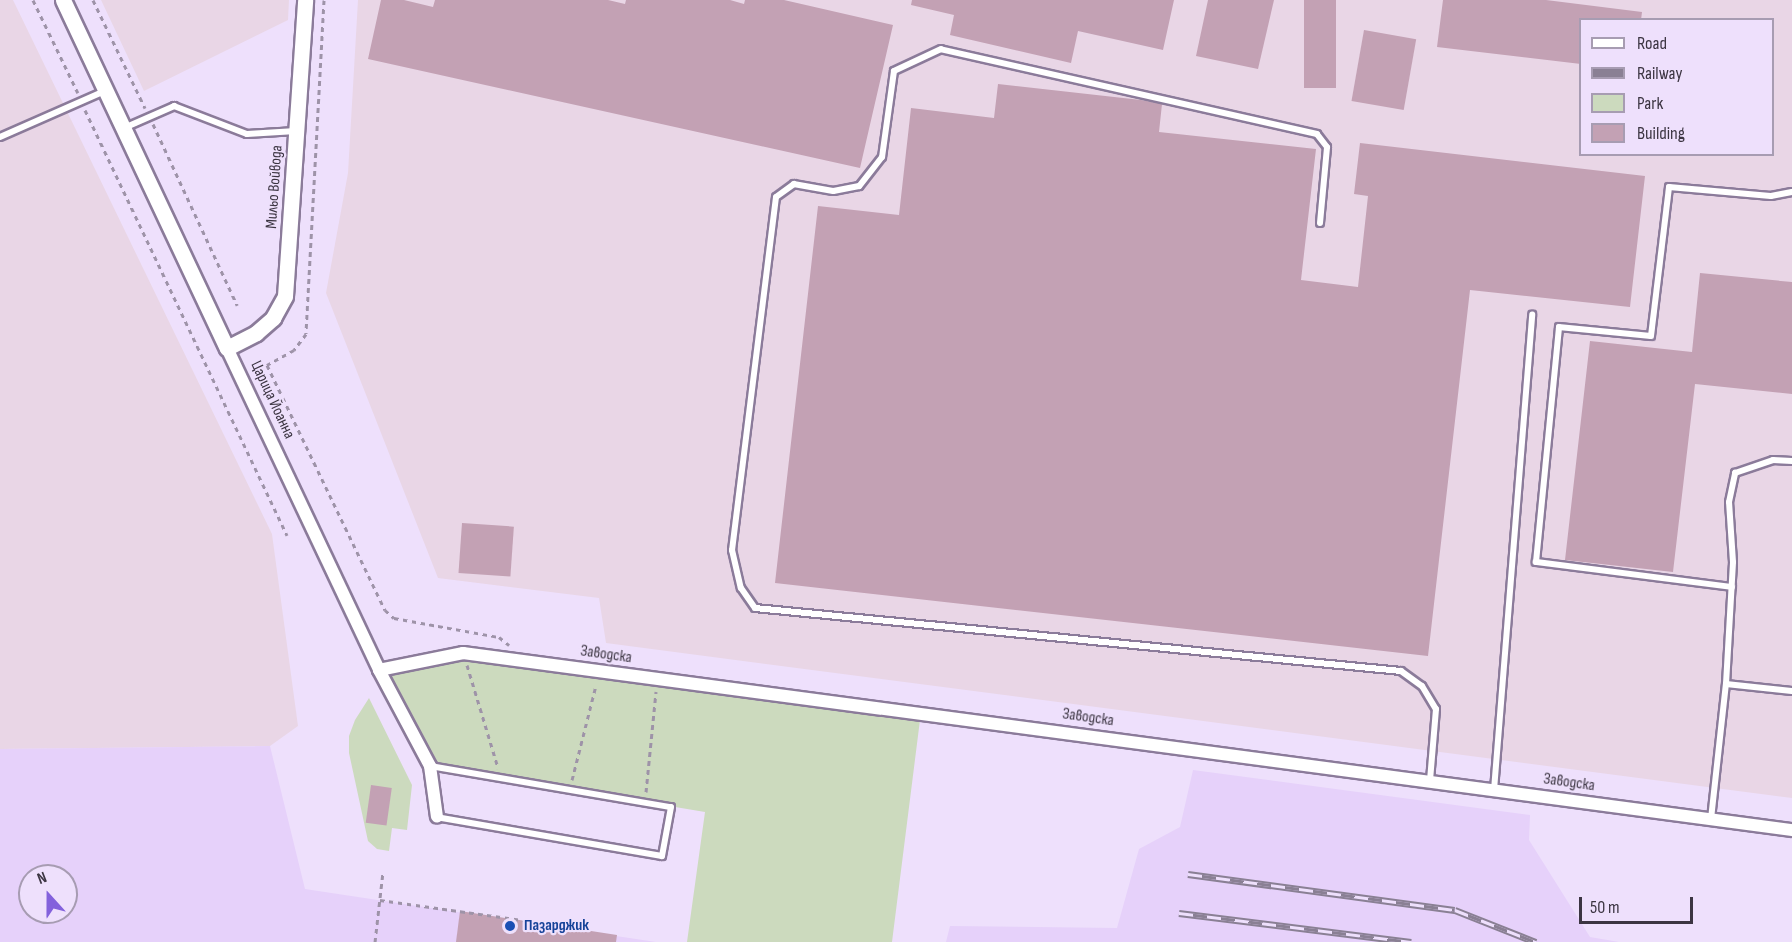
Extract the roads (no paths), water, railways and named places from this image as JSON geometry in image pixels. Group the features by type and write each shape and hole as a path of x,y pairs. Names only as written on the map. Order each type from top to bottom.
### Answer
{"street":[{"name":"Царица Йоанна","path":"63,0 380,670 430,766 438,817"},
{"name":"Мильо Войвода","path":"227,348 256,333 273,318 285,296 305,0"},
{"name":"Заводска","path":"380,670 463,652 1792,830"}],"lane":[{"path":"1320,224 1328,147 1317,134 941,49 894,71 882,157 859,186 834,191 794,184 776,197 732,550 741,588 755,608 1401,671 1422,686 1436,709 1430,781"},
{"path":"0,137 106,91"},
{"path":"123,128 174,106 247,134 296,131"},
{"path":"1732,587 1536,562 1559,327 1651,336 1669,186 1771,196 1792,192"},
{"path":"1494,790 1532,315"},
{"path":"1711,819 1726,684 1733,562 1729,502 1735,473 1773,460 1792,461"},
{"path":"1726,684 1792,691"},
{"path":"430,766 670,807 662,856 438,817"}],"railway":[{"path":"1188,874 1455,910 1536,942"},
{"path":"1179,913 1411,942"}],"place":[{"name":"Пазарджик","path":"510,926"}]}
